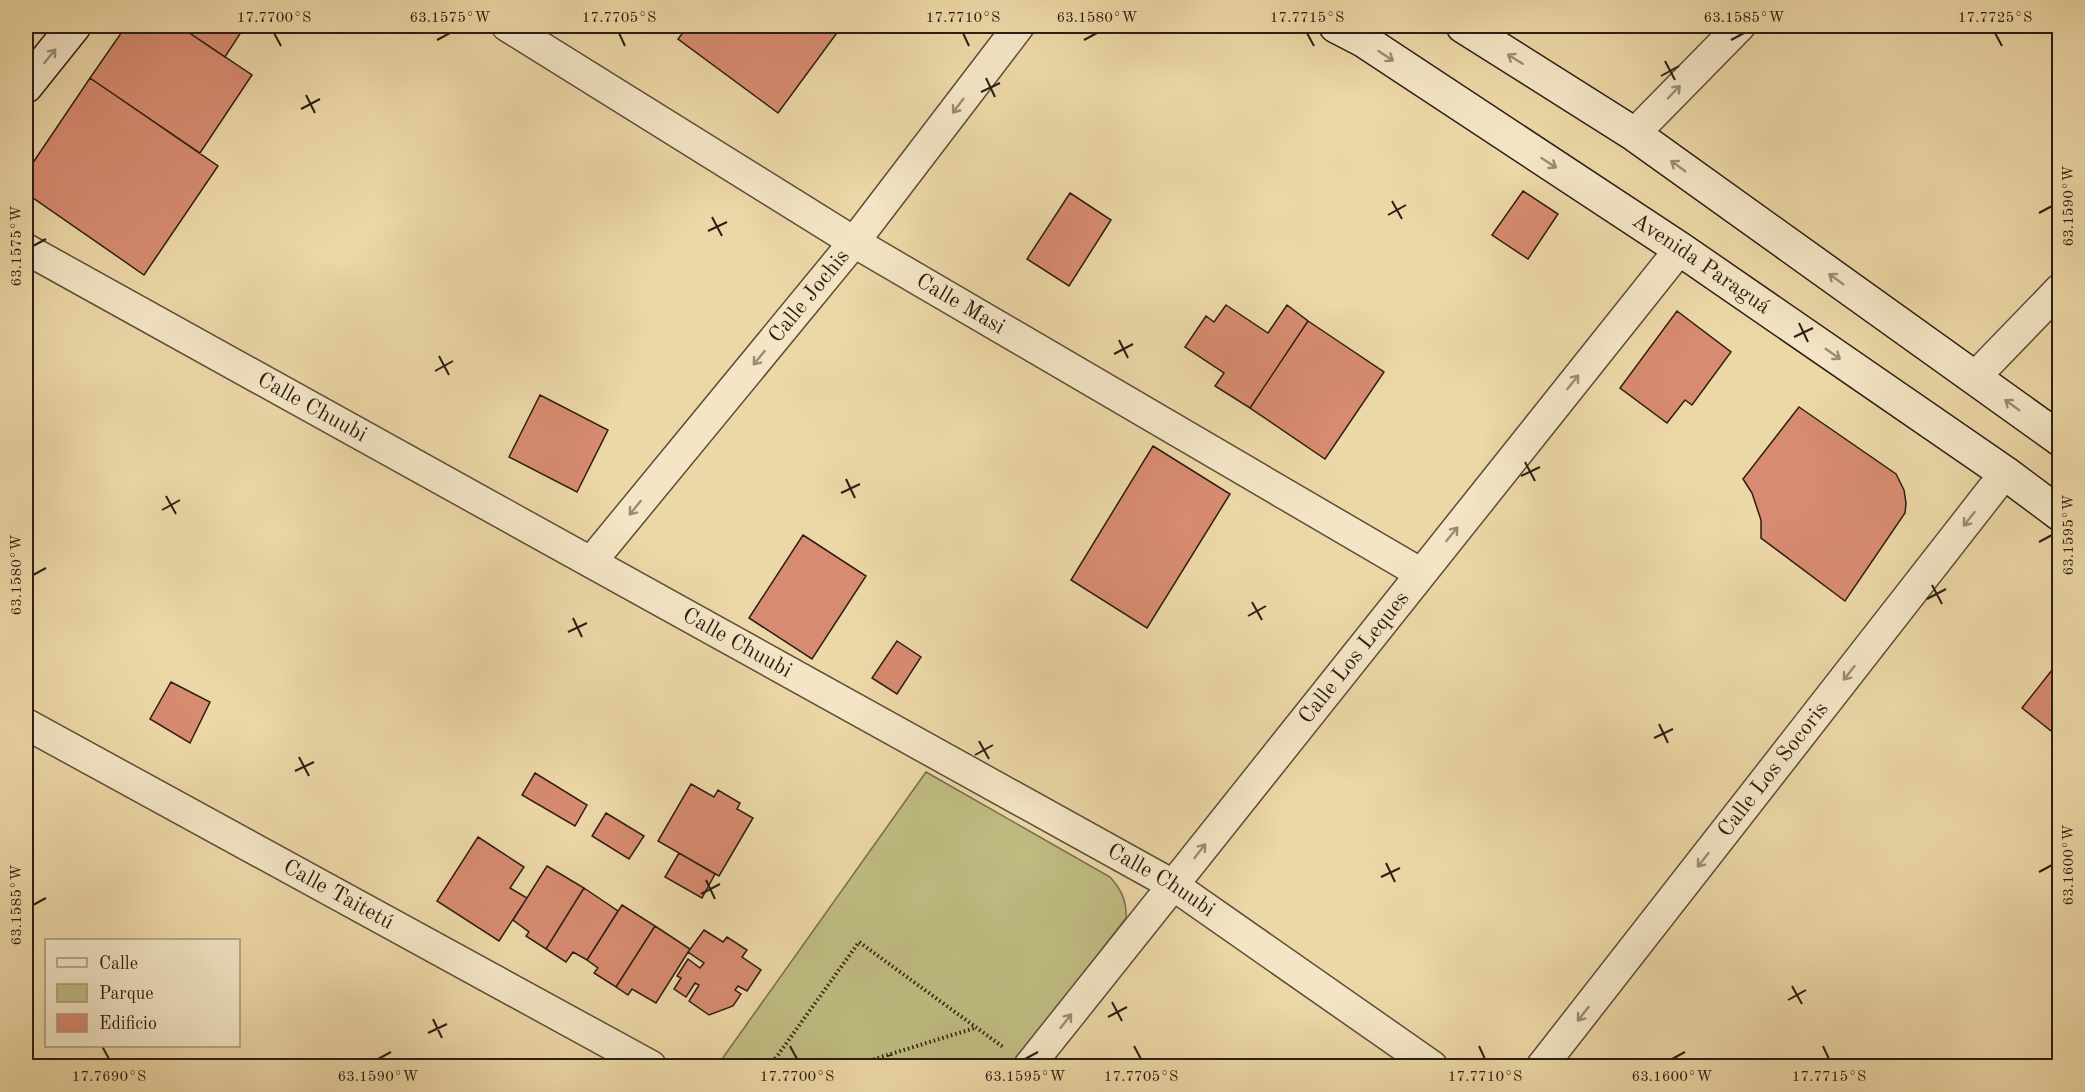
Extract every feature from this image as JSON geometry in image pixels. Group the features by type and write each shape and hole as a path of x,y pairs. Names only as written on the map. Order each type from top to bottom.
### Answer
{"main road":[{"path":"26,86 74,26"},
{"name":"Avenida Paraguá","path":"1336,26 1372,47 1680,249 2005,473 2060,514"},
{"path":"1462,26 1634,134 2060,439"}],"street":[{"name":"Calle Masi","path":"507,26 854,242 1420,573"},
{"name":"Calle Jochis","path":"591,562 854,242 1019,26"},
{"path":"1634,134 1740,26"},
{"name":"Calle Chuubi","path":"26,249 1173,885 1432,1066"},
{"name":"Calle Los Leques","path":"1019,1059 1173,885 1680,249"},
{"path":"1974,378 2060,289"},
{"name":"Calle Los Socoris","path":"1542,1066 2005,473"},
{"name":"Calle Taitetú","path":"26,724 651,1066"}],"path":[{"path":"770,1066 859,942 1019,1059"},
{"path":"852,1066 866,1064 975,1028"},
{"path":"889,1055 893,1066"}],"green space":[{"path":"926,772 1110,877 1122,896 1126,918 1012,1066 717,1066"}],"building":[{"path":"126,26 179,26 252,75 200,153 90,78"},
{"path":"179,26 245,26 225,57"},
{"path":"688,26 842,26 778,113 678,39"},
{"path":"90,78 218,166 144,275 26,193 26,173"},
{"path":"1523,191 1558,214 1528,259 1492,235"},
{"path":"1070,193 1111,220 1069,286 1027,259"},
{"path":"1226,305 1268,333 1287,305 1308,321 1250,408 1215,386 1224,373 1185,347 1206,316 1214,322"},
{"path":"1677,311 1731,352 1692,405 1685,400 1667,423 1620,388"},
{"path":"1308,321 1384,372 1325,459 1250,408"},
{"path":"540,395 608,430 577,492 509,457"},
{"path":"1799,407 1896,474 1904,490 1905,513 1845,601 1761,538 1761,520 1752,493 1743,479"},
{"path":"1153,446 1230,494 1147,628 1071,580"},
{"path":"803,535 866,576 812,659 749,618"},
{"path":"897,641 921,657 897,694 872,678"},
{"path":"2060,660 2060,738 2022,708"},
{"path":"171,682 210,702 190,743 150,719"},
{"path":"535,773 587,805 575,826 522,795"},
{"path":"691,784 714,797 718,790 740,803 737,809 753,818 719,876 658,841"},
{"path":"606,813 644,836 629,859 592,836"},
{"path":"478,837 524,867 510,888 527,898 499,941 437,901"},
{"path":"679,853 715,874 702,898 665,877"},
{"path":"547,866 584,888 546,949 526,936 529,932 513,920"},
{"path":"584,888 618,911 587,960 573,952 566,962 546,949"},
{"path":"622,905 655,926 616,987 594,973 598,968 587,960"},
{"path":"655,926 690,949 656,1003 632,989 628,995 616,987"},
{"path":"704,930 723,942 727,937 747,950 742,957 761,970 747,991 738,986 735,990 741,994 733,1006 709,1015 689,1001 699,985 695,983 686,997 674,989 681,978 677,976 688,959 700,968 704,963 688,952"}]}
